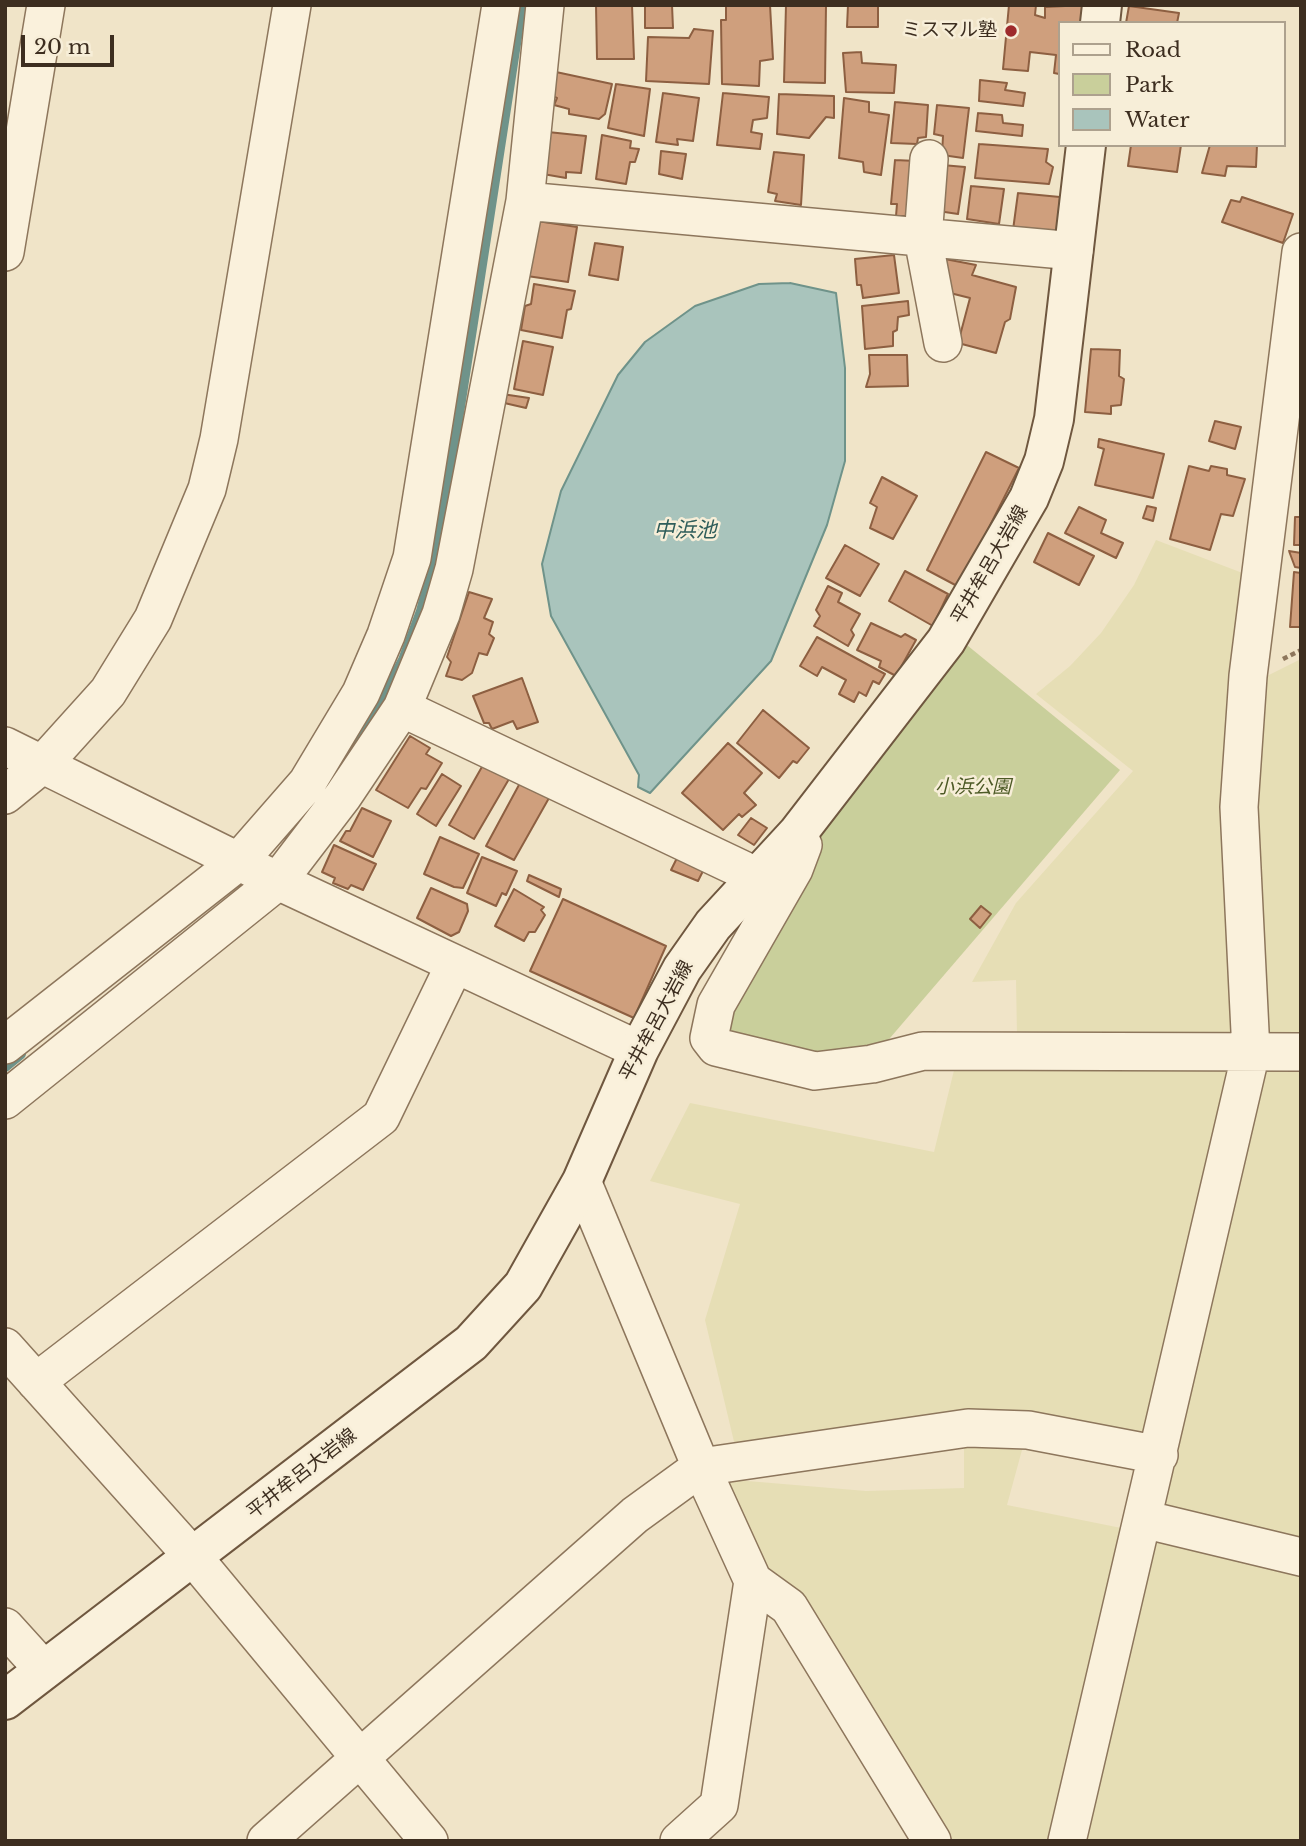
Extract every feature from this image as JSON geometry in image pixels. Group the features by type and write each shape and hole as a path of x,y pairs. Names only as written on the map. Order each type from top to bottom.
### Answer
{"main road":[{"name":"平井牟呂大岩線","path":"5,1700 194,1558 471,1343 523,1286 582,1181 639,1050 682,969 713,925 797,834 946,641 1029,498 1044,461 1054,419 1086,147"}],"street":[{"path":"5,252 46,5"},
{"path":"5,795 43,764 108,692 153,619 207,489 219,439 292,5"},
{"path":"5,1045 238,862 307,783 334,742 361,692 386,635 412,558 501,5"},
{"path":"5,1100 278,881 342,796 402,708 441,614 454,569 525,201 545,5"},
{"path":"929,159 923,237 943,343"},
{"path":"525,201 1074,251"},
{"path":"1066,1841 1251,1052 1238,807 1248,676 1301,252"},
{"path":"402,708 758,877"},
{"path":"5,746 454,966 639,1050"},
{"path":"797,834 803,845 794,869 716,1005 709,1038 716,1047 815,1071 872,1064 923,1051 1301,1052"},
{"path":"36,1382 381,1117 454,966"},
{"path":"582,1181 701,1467 753,1581 789,1607 932,1841"},
{"path":"5,1347 194,1558 429,1841"},
{"path":"266,1841 360,1761 635,1515 701,1467 968,1428 1028,1430 1158,1455"},
{"path":"1143,1519 1301,1557"},
{"path":"710,1841 719,1805 753,1581"},
{"path":"5,1627 44,1670"},
{"path":"679,1841 719,1805"}],"shaded area":[{"path":"1156,540 1253,577 1257,681 1301,659 1301,1841 942,1841 768,1578 724,1479 866,1491 964,1488 964,1440 1025,1439 1007,1505 1151,1534 1174,1449 1018,1419 736,1450 705,1320 740,1204 650,1181 690,1103 934,1152 957,1058 1017,1036 1016,980 972,982 1016,903 1133,771 1036,694 1070,666 1101,633 1134,585"}],"green space":[{"name":"小浜公園","path":"962,641 1120,770 878,1052 814,1064 720,1041 724,1005 809,844"}],"water":[{"name":"中浜池","path":"790,283 836,293 845,368 845,461 827,525 771,661 650,793 638,787 639,775 551,616 542,564 561,491 618,375 645,342 695,306 759,284"}],"building":[{"path":"596,5 632,5 634,59 597,59"},
{"path":"645,5 672,5 673,28 645,28"},
{"path":"726,5 770,5 773,59 760,61 759,86 722,84 721,20 726,20"},
{"path":"786,5 826,5 825,83 784,82"},
{"path":"848,5 878,5 878,27 847,27"},
{"path":"1009,5 1036,5 1035,15 1045,18 1045,7 1085,5 1084,21 1058,21 1058,74 1054,73 1056,55 1030,52 1028,71 1003,69"},
{"path":"1129,6 1179,13 1177,21 1126,21"},
{"path":"694,29 713,31 709,84 646,81 648,37 689,38"},
{"path":"861,52 862,63 896,65 894,93 846,92 843,53"},
{"path":"556,72 612,84 605,114 599,119 569,114 569,109 554,105 557,98 550,95"},
{"path":"980,80 1007,83 1005,90 1025,93 1023,106 979,101"},
{"path":"616,84 650,89 644,136 608,128"},
{"path":"663,93 699,98 693,141 677,139 678,145 656,142"},
{"path":"723,93 769,97 767,118 753,120 751,132 762,134 760,149 717,145"},
{"path":"779,94 834,96 834,118 826,117 809,138 777,134"},
{"path":"844,98 869,102 869,112 889,115 881,175 864,172 863,162 839,158"},
{"path":"895,102 928,105 926,137 918,138 917,144 891,143"},
{"path":"937,105 969,108 963,158 942,155 943,136 934,134"},
{"path":"978,113 1002,115 1003,123 1023,125 1022,136 976,131"},
{"path":"548,132 586,136 581,173 566,172 566,178 543,174"},
{"path":"602,135 631,141 630,148 639,149 635,162 630,162 626,184 596,179"},
{"path":"979,144 1048,149 1046,162 1053,167 1049,184 975,178"},
{"path":"1131,147 1181,147 1177,172 1128,166"},
{"path":"1209,147 1257,147 1256,167 1227,166 1225,176 1202,173"},
{"path":"661,151 686,154 682,179 659,174"},
{"path":"774,152 804,155 801,205 775,201 777,194 768,192"},
{"path":"895,160 916,161 913,216 896,216 897,204 891,204"},
{"path":"942,165 965,167 958,214 938,211"},
{"path":"971,186 1004,189 999,224 967,219"},
{"path":"1018,193 1060,197 1057,234 1013,230"},
{"path":"1242,197 1293,214 1283,243 1222,222 1231,200 1240,202"},
{"path":"537,221 577,227 568,282 527,276"},
{"path":"595,243 623,247 618,280 589,275"},
{"path":"894,255 899,293 863,298 861,285 857,285 855,259"},
{"path":"945,259 976,265 972,275 1016,287 1010,319 1005,322 996,353 958,343 970,298 946,292"},
{"path":"534,284 575,291 571,309 567,310 562,338 521,330 525,306 531,304"},
{"path":"908,301 909,315 898,317 897,330 893,332 893,346 865,349 862,306"},
{"path":"523,341 553,347 543,395 514,389"},
{"path":"1091,349 1120,350 1119,376 1124,379 1121,405 1111,406 1111,414 1085,412"},
{"path":"869,355 907,355 908,386 866,387 870,374"},
{"path":"502,394 529,398 526,408 500,402"},
{"path":"1215,421 1241,427 1235,449 1209,441"},
{"path":"1099,439 1164,454 1153,498 1095,485 1104,449 1098,447"},
{"path":"986,452 1019,468 959,587 927,570"},
{"path":"1189,466 1209,471 1211,466 1227,469 1227,475 1245,479 1233,516 1221,514 1210,550 1170,539"},
{"path":"882,477 917,496 893,539 870,528 877,507 870,503"},
{"path":"1147,506 1156,508 1153,521 1143,518"},
{"path":"1079,507 1106,520 1101,533 1123,543 1116,558 1065,533"},
{"path":"1295,517 1301,517 1301,545 1294,545"},
{"path":"1048,533 1094,556 1079,585 1034,562"},
{"path":"845,545 879,564 860,596 826,578"},
{"path":"1289,551 1301,553 1301,568 1295,567"},
{"path":"905,571 948,594 933,626 889,601"},
{"path":"1294,572 1301,573 1301,627 1290,627"},
{"path":"828,586 842,593 838,602 860,614 851,630 854,635 848,646 814,626 820,616 816,610"},
{"path":"469,592 492,599 484,618 493,622 489,634 494,638 487,655 479,653 472,673 462,680 446,676 451,662 447,657"},
{"path":"871,623 901,637 905,634 916,640 896,676 879,667 881,661 857,650"},
{"path":"817,637 885,674 879,684 873,681 866,696 859,692 854,702 839,694 846,680 822,667 817,676 800,666"},
{"path":"522,678 538,722 517,729 513,721 492,729 489,723 484,723 473,696"},
{"path":"763,710 809,748 797,763 793,761 779,778 737,743"},
{"path":"410,736 430,748 426,754 442,763 426,789 421,788 408,808 376,790"},
{"path":"728,743 762,773 744,793 756,805 742,817 739,814 723,830 682,793"},
{"path":"483,765 509,779 474,839 449,825"},
{"path":"442,774 461,786 436,826 417,814"},
{"path":"520,783 549,798 514,860 486,846"},
{"path":"362,808 391,821 373,857 340,841 346,831 350,831"},
{"path":"751,818 767,828 754,845 738,835"},
{"path":"440,837 479,854 463,888 424,874"},
{"path":"334,845 376,864 363,890 351,885 348,889 333,883 335,878 322,872"},
{"path":"482,857 517,871 506,895 502,893 496,906 467,893"},
{"path":"677,858 706,865 698,881 671,870"},
{"path":"529,875 561,889 559,897 527,881"},
{"path":"431,888 467,904 468,911 459,932 451,936 417,918"},
{"path":"514,889 544,907 541,910 545,915 535,932 529,932 524,941 495,926"},
{"path":"563,899 666,946 634,1018 530,971"},
{"path":"981,906 991,914 980,928 970,919"}],"waterway":[{"path":"357,744 403,660 421,611 439,543 522,5"},
{"path":"320,795 346,759"},
{"path":"5,1067 21,1054"}],"place":[{"name":"ミスマル塾","path":"1011,31"}]}
